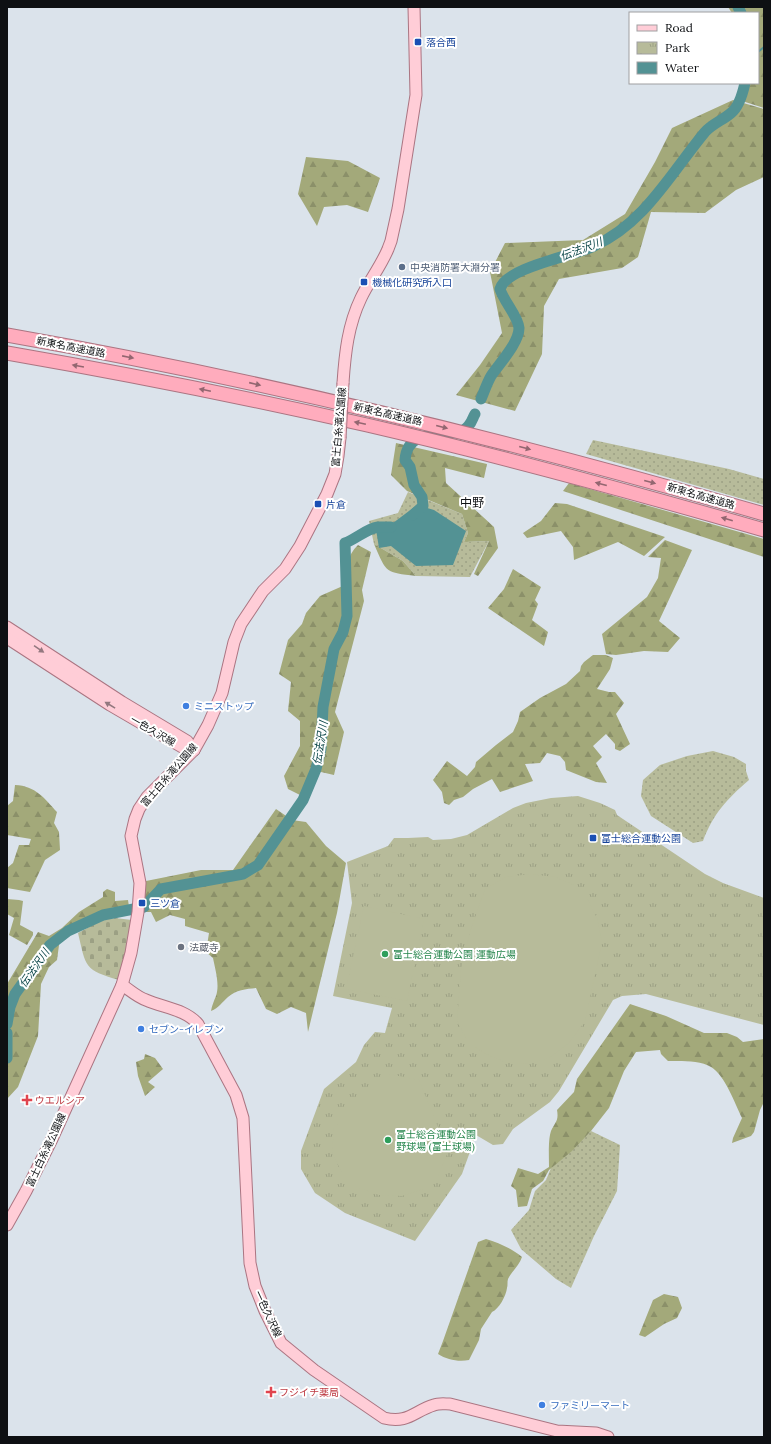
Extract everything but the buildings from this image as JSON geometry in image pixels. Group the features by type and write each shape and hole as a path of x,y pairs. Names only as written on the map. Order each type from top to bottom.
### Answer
{"highway":[{"name":"新東名高速道路","path":"7,335 190,370 404,418 487,438 649,481 764,514"},
{"name":"新東名高速道路","path":"7,353 187,386 398,432 609,486 764,530"}],"main road":[{"name":"富士白糸滝公園線","path":"7,1225 43,1158 122,985 131,953 138,907 140,883 131,836 139,809 147,797 194,750 208,725 222,693 234,642 241,624 263,591 285,569 293,558 327,494 335,474 340,438 347,335 361,297 388,249 398,209 416,95 414,7"},
{"name":"一色久沢線","path":"7,627 74,671 187,741 194,750"},
{"name":"一色久沢線","path":"7,638 110,705 182,747 194,750"},
{"name":"一色久沢線","path":"122,985 136,996 183,1012 193,1018 198,1024 236,1095 243,1118 249,1250 252,1276 260,1300 281,1343 319,1373 384,1418 395,1421 403,1420 435,1404 450,1404 557,1431 596,1433 608,1437"}],"green space":[{"path":"728,7 764,7 764,108 739,100 745,84 759,84 759,12 731,12"},
{"path":"733,100 764,109 764,177 736,190 705,213 651,212 638,257 622,268 559,279 544,306 542,354 515,411 456,395 480,365 502,333 490,272 505,243 583,240 625,214 655,162 672,128"},
{"path":"306,157 348,161 380,178 368,212 347,205 324,207 317,226 298,194"},
{"path":"593,440 729,469 764,479 764,505 586,454"},
{"path":"396,443 487,464 484,478 445,468 446,483 494,527 498,548 478,576 474,574 489,541 464,542 468,533 462,514 407,491 391,475"},
{"path":"569,483 764,539 764,557 563,491"},
{"path":"408,492 462,514 468,533 464,542 489,541 470,577 416,576 403,561 374,544 369,521 398,513"},
{"path":"555,503 567,504 665,537 644,556 618,542 574,560 573,547 561,531 527,538 523,533 541,521"},
{"path":"665,540 692,550 659,621 680,638 668,652 644,651 616,655 606,654 602,634 647,597 658,578 661,558 648,557"},
{"path":"374,544 403,561 416,576 398,574 388,570"},
{"path":"358,545 371,552 362,590 364,601 335,712 344,732 334,775 321,772 312,774 310,788 300,795 288,789 284,776 300,746 300,721 288,711 291,682 279,674 288,640 302,624 306,613 320,596 345,585 347,564 351,554"},
{"path":"513,569 541,587 535,600 538,604 532,620 548,632 544,646 488,608 504,589"},
{"path":"593,655 606,655 613,658 610,669 597,689 615,692 624,703 616,714 630,744 620,751 615,749 615,744 606,734 593,746 602,757 596,763 607,783 596,782 566,770 565,762 560,756 547,753 540,763 525,764 533,781 500,792 492,779 473,789 463,797 454,800 449,805 444,803 442,792 433,780 447,761 467,776 475,767 476,762 513,732 520,712 540,698 566,684 580,671 584,662"},
{"path":"713,751 734,757 746,764 746,771 749,780 734,794 716,815 703,841 693,843 651,816 641,796 643,780 660,765 687,756"},
{"path":"15,785 34,790 57,812 54,823 59,832 60,850 45,860 30,892 7,888 7,868 13,863 19,845 29,845 31,839 7,835 7,806 13,801"},
{"path":"578,796 600,803 615,810 617,815 705,874 723,883 764,898 764,1025 646,994 622,996 613,1000 559,1091 550,1102 513,1129 503,1144 493,1145 476,1135 462,1174 415,1241 345,1213 315,1193 301,1169 301,1151 324,1089 356,1062 364,1045 375,1032 385,1033 392,1008 333,996 352,903 347,862 388,846 394,838 428,837 433,840 451,839 467,835 513,808 526,803 551,798"},
{"path":"276,809 292,820 306,822 326,846 346,863 337,913 308,1032 306,1013 291,1007 277,1014 266,1009 256,988 245,989 234,993 211,1011 218,987 213,958 206,952 209,933 185,926 185,919 170,915 156,922 151,912 142,912 146,881 201,870 233,870"},
{"path":"530,874 555,877 574,885 586,897 597,918 602,942 585,1021 569,1043 549,1058 528,1064 505,1062 486,1054 475,1047 467,1039 457,1022 461,969 470,932 485,889 506,877"},
{"path":"107,889 115,892 115,901 128,900 130,913 103,912 60,938 57,960 49,967 41,984 38,1036 18,1087 7,1099 7,984 38,932 49,936 62,928 79,912 103,897 103,892"},
{"path":"7,899 23,901 20,925 33,932 33,935 27,945 9,935 14,918 7,914"},
{"name":"富士総合運動公園 運動広場","path":"364,906 424,919 407,1001 346,989"},
{"path":"115,918 132,920 129,944 119,980 99,973 88,966 78,933 102,920"},
{"path":"630,1004 666,1016 704,1033 727,1033 737,1037 743,1042 764,1039 764,1102 760,1110 754,1132 751,1136 732,1143 742,1118 721,1076 711,1067 696,1062 668,1061 661,1054 660,1050 636,1052 624,1071 609,1108 591,1131 572,1151 549,1170 543,1181 532,1189 527,1206 518,1207 516,1190 511,1186 518,1168 538,1174 549,1167 549,1139 557,1119 557,1110 574,1092 577,1079"},
{"path":"145,1054 155,1058 163,1069 148,1082 155,1087 145,1096 138,1076 136,1062 144,1059"},
{"name":"富士総合運動公園 野球場 (富士球場)","path":"389,1074 419,1080 448,1152 438,1176 423,1189 402,1196 379,1195 359,1188 342,1173 332,1153 334,1127"},
{"path":"591,1131 620,1145 617,1191 594,1236 571,1288 556,1279 521,1249 511,1230 529,1210 535,1191 546,1180 551,1168"},
{"path":"486,1239 505,1246 522,1257 508,1279 502,1302 492,1312 481,1329 479,1340 469,1360 457,1361 449,1359 438,1354 478,1242"},
{"path":"664,1294 678,1297 682,1308 677,1318 664,1324 645,1337 639,1335 653,1300"}],"water":[{"path":"417,505 434,510 466,531 453,565 416,566 391,546 379,548 375,523 393,523"}],"waterway":[{"name":"伝法沢川","path":"738,7 740,12"},
{"path":"759,51 764,47"},
{"name":"伝法沢川","path":"481,399 491,376 512,347 518,334 518,323 500,289 505,281 514,274 527,268 594,246 628,225 656,196 705,132 734,110 740,99 745,84"},
{"name":"伝法沢川","path":"413,515 423,506 422,497 414,485 410,467 405,460 408,448 414,441 423,437 454,433 463,430 470,424 475,414"},
{"name":"伝法沢川","path":"7,1024 10,1007 15,994 50,945 68,931 103,915 144,907 161,889 243,874 258,865 303,800 316,769 321,749 323,707 334,649 343,632 347,616 345,543 374,528 391,527"},
{"name":"伝法沢川","path":"7,1033 7,1058"}],"place":[{"name":"落合西","path":"418,42"},
{"name":"中央消防署大淵分署","path":"402,267"},
{"name":"機械化研究所入口","path":"364,282"},
{"name":"片倉","path":"318,504"},
{"name":"ミニストップ","path":"186,706"},
{"name":"富士総合運動公園","path":"593,838"},
{"name":"三ツ倉","path":"142,903"},
{"name":"法蔵寺","path":"181,947"},
{"name":"富士総合運動公園 運動広場","path":"385,954"},
{"name":"セブン-イレブン","path":"141,1029"},
{"name":"ウエルシア","path":"27,1100"},
{"name":"富士総合運動公園 野球場 (富士球場)","path":"388,1140"},
{"name":"フジイチ薬局","path":"271,1392"},
{"name":"ファミリーマート","path":"542,1405"}],"district":[{"name":"中野","path":"472,502"}]}
